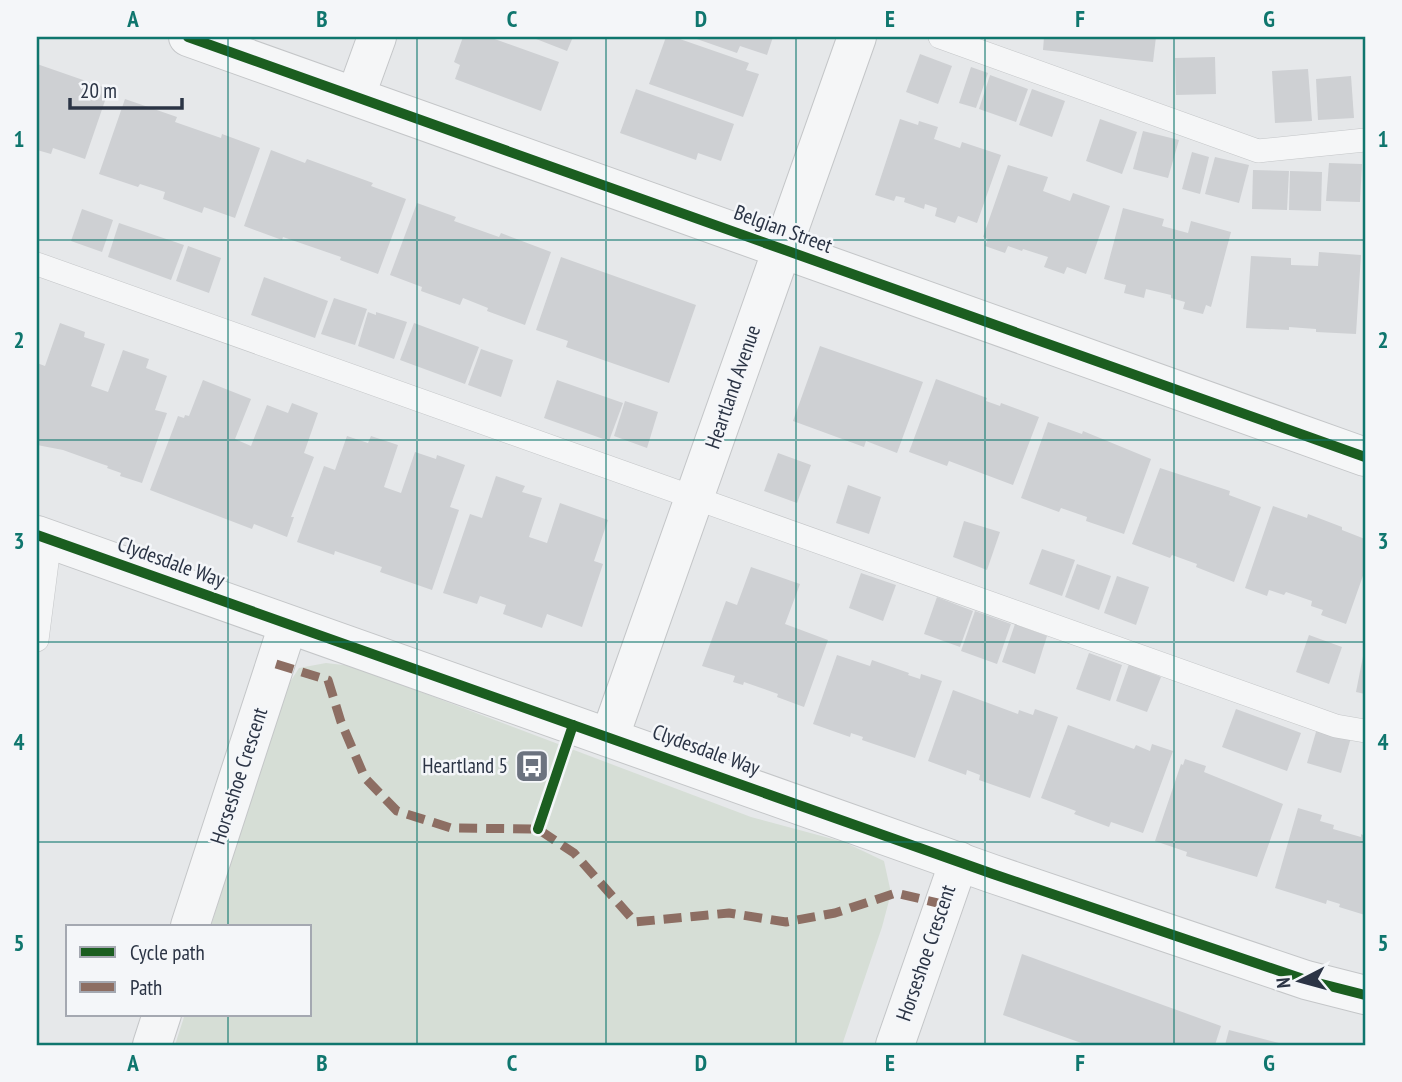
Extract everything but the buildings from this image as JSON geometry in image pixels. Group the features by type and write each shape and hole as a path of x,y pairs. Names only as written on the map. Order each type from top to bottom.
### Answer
{"street":[{"name":"Belgian Street","path":"188,37 1365,457"},
{"path":"356,95 377,37"},
{"name":"Heartland Avenue","path":"610,736 857,37"},
{"name":"Clydesdale Way","path":"43,537 959,862 1306,980 1365,995"},
{"name":"Horseshoe Crescent","path":"190,925 288,625"},
{"name":"Horseshoe Crescent","path":"895,1045 959,862"},
{"path":"152,1045 161,1016"}],"lane":[{"path":"940,37 1258,151 1365,140"},
{"path":"37,264 1336,726 1365,731"},
{"path":"37,640 43,537"}],"shaded area":[{"path":"326,663 352,666 751,817 844,842 884,861 891,893 842,1045 175,1045 184,1016 312,1016 312,925 211,925 283,693 299,668"}],"marked path":[{"path":"276,664 328,680 341,722 365,778 397,811 451,828 538,829 574,853 635,922 729,913 786,922 835,913 896,893 942,904"}],"cycle path":[{"path":"188,37 1365,457"},
{"path":"37,535 993,874 1306,980 1365,995"},
{"path":"538,829 573,725"}],"place":[{"name":"Heartland 5","path":"532,766"}]}
